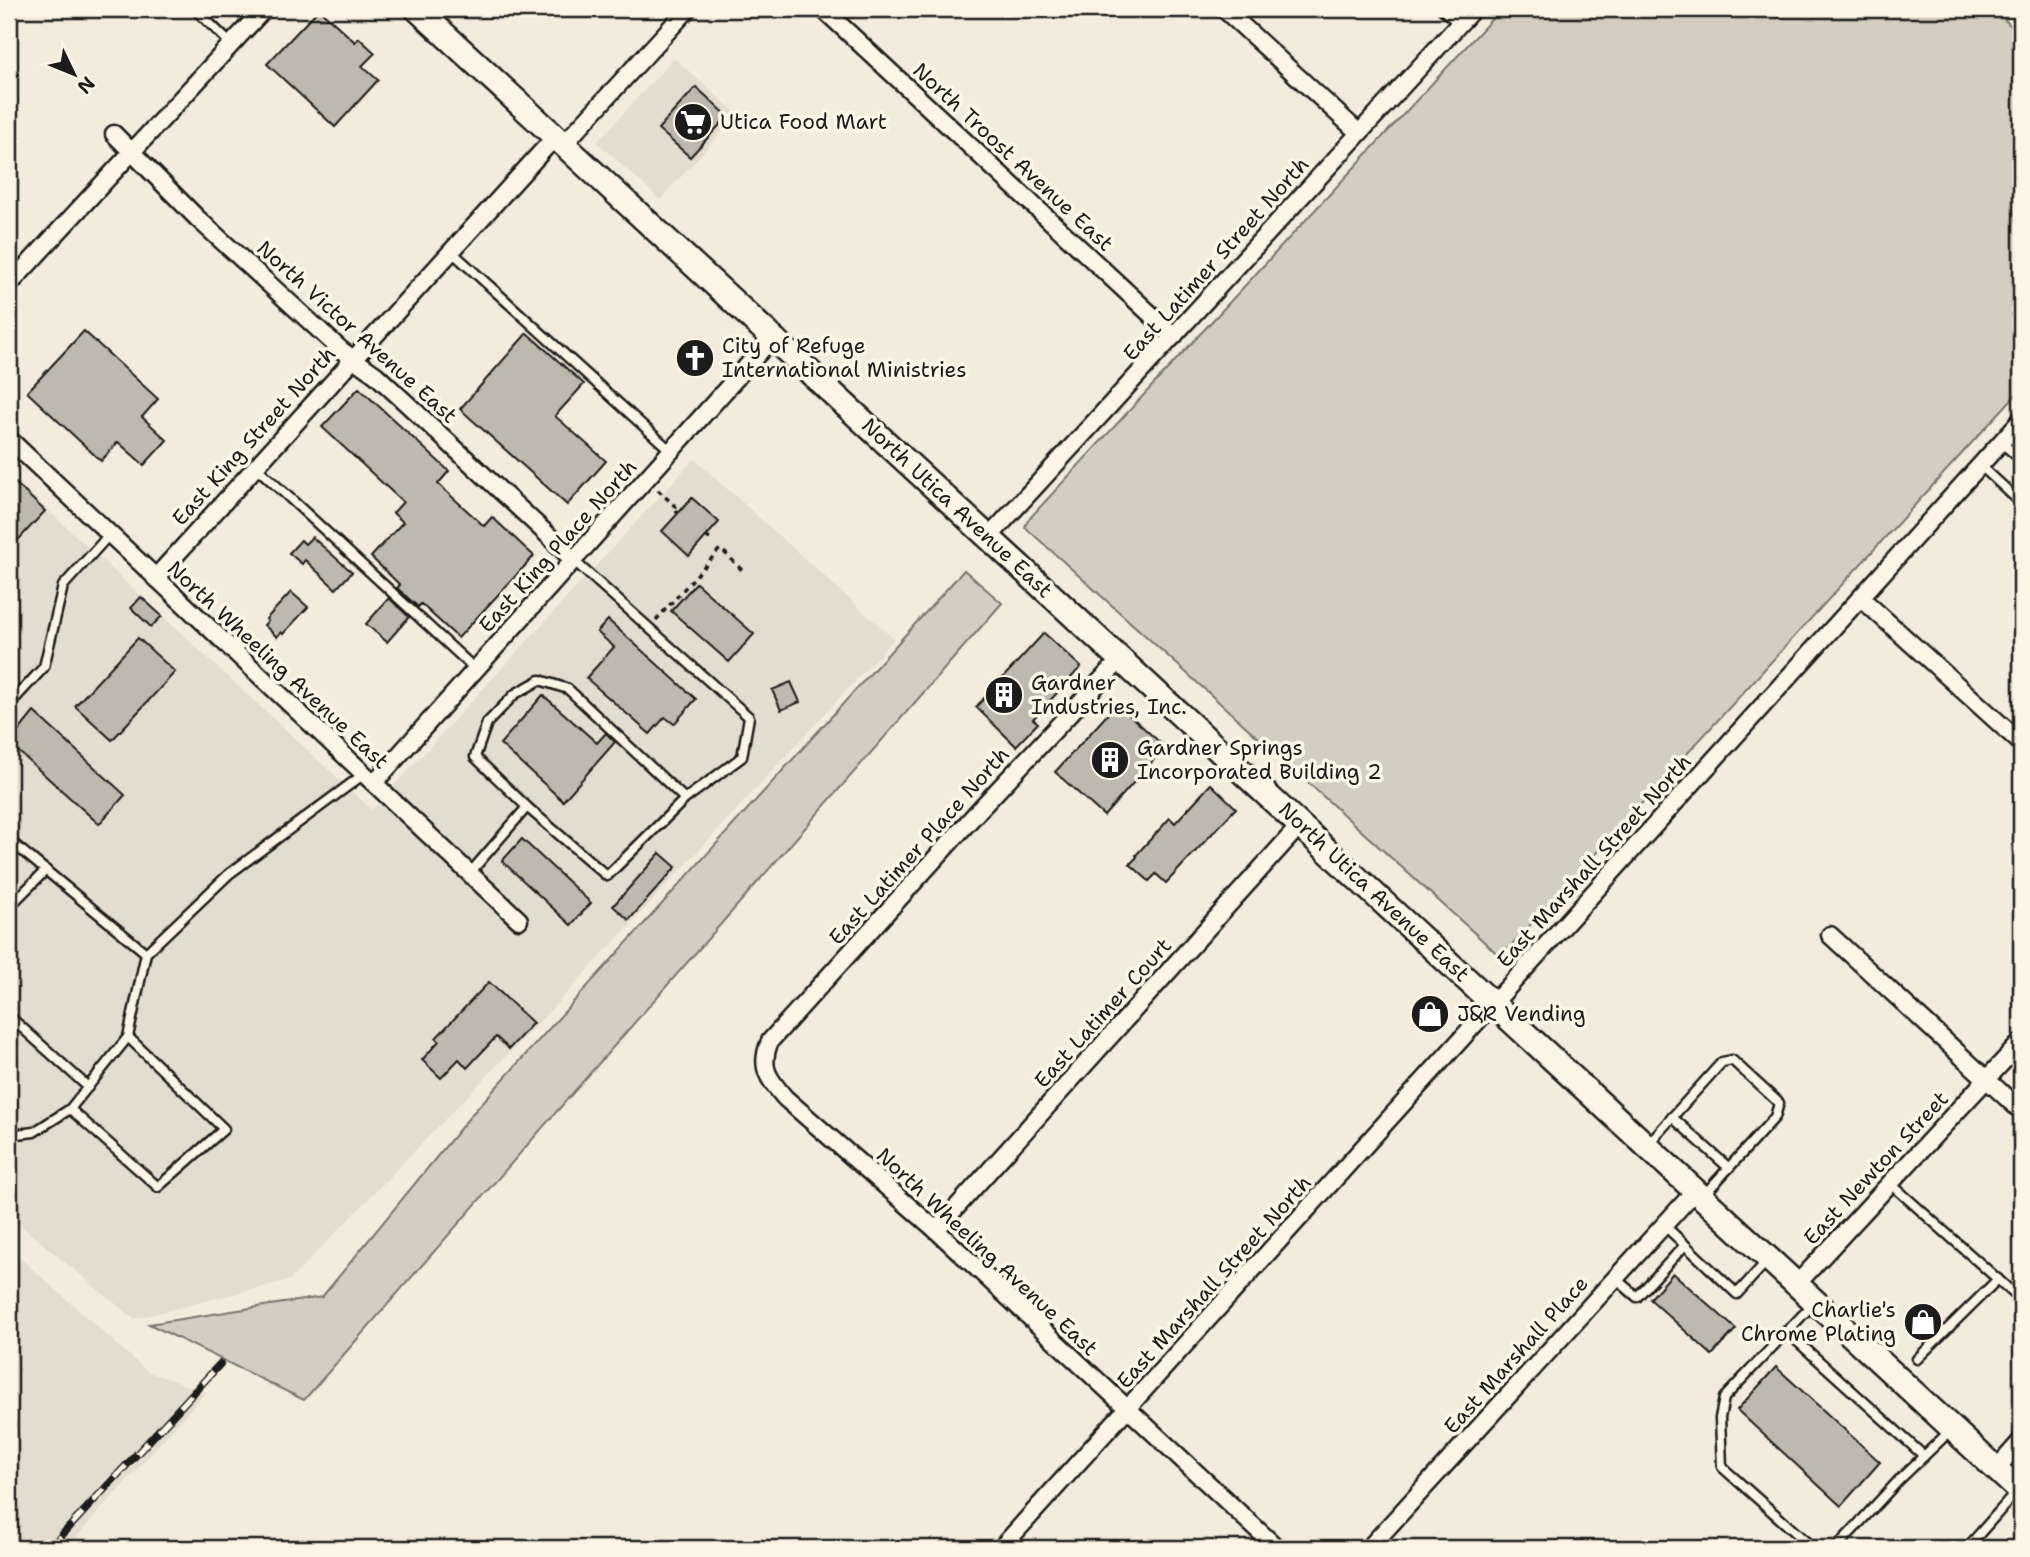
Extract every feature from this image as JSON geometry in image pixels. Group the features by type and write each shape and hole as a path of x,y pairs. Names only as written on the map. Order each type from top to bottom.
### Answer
{"main road":[{"name":"North Utica Avenue East","path":"417,9 2020,1491"}],"street":[{"path":"9,285 264,9"},
{"name":"East King Street North","path":"155,578 451,251 688,9"},
{"name":"North Troost Avenue East","path":"823,9 1174,335"},
{"path":"1224,9 1359,133"},
{"name":"East Latimer Street North","path":"989,537 1473,9"},
{"name":"North Victor Avenue East","path":"114,134 197,218 352,358 376,375 573,560"},
{"name":"East King Place North","path":"369,779 475,669 773,337"},
{"name":"East Marshall Street North","path":"1001,1548 2021,420"},
{"name":"North Wheeling Avenue East","path":"9,439 519,920"},
{"path":"1861,598 2021,743"},
{"name":"East Latimer Place North","path":"765,1070 764,1055 770,1041 981,808 1121,659"},
{"name":"East Latimer Court","path":"936,1230 1301,824"},
{"path":"1830,935 2021,1111"},
{"name":"East Newton Street","path":"1796,1285 2021,1042"},
{"name":"North Wheeling Avenue East","path":"765,1070 786,1098 936,1230 1277,1548"},
{"name":"East Marshall Place","path":"1369,1548 1664,1224 1698,1194"},
{"path":"1996,1469 2021,1441"}],"lane":[{"path":"195,9 231,44"},
{"path":"1442,9 1459,24"},
{"path":"451,251 671,451"},
{"path":"2001,442 2021,460"},
{"path":"1980,465 2018,500 2021,496"},
{"path":"255,466 475,669"},
{"path":"9,705 44,667 63,586 109,534"},
{"path":"573,560 748,717 742,758 685,799 607,876 527,807 475,757 487,723 515,694 540,680 569,690 685,799"},
{"path":"9,1135 34,1132 70,1109 128,1037 146,953 229,874 369,779"},
{"path":"469,874 527,807"},
{"path":"9,840 146,953"},
{"path":"9,907 46,870"},
{"path":"9,1016 88,1087"},
{"path":"70,1109 158,1187 224,1129 128,1037"},
{"path":"1647,1146 1722,1062 1732,1060 1779,1103 1775,1117 1729,1168 1698,1194"},
{"path":"1672,1117 1729,1168"},
{"path":"1891,1183 2021,1300"},
{"path":"1664,1224 1737,1294 1769,1259"},
{"path":"1615,1278 1637,1297 1685,1245"},
{"path":"1917,1359 1998,1279"},
{"path":"1812,1548 1722,1467 1720,1418 1724,1398 1815,1302"},
{"path":"1786,1331 1924,1456"},
{"path":"1836,1548 1952,1429"},
{"path":"1967,1548 2020,1491"}],"path":[{"path":"657,489 676,507 674,509 678,513"},
{"path":"706,536 713,542"},
{"path":"649,628 722,551 743,571"}],"shaded area":[{"path":"1501,9 1993,9 2021,35 2021,389 1501,957 1025,527 1028,520"},
{"path":"674,58 737,114 660,200 597,142"},
{"path":"694,459 894,639 568,992 290,1280 134,1319 9,1216 9,474 372,810"},
{"path":"964,570 1002,603 304,1400 149,1324 322,1297 472,1114"},
{"path":"9,1248 148,1372 206,1392 67,1548 9,1548"}],"building":[{"path":"319,9 355,42 359,38 375,53 362,66 378,80 335,127 267,64"},
{"name":"Utica Food Mart","path":"696,87 728,116 690,157 658,129"},
{"path":"84,331 158,399 142,417 167,440 144,465 118,442 101,461 27,392"},
{"path":"527,333 584,384 555,416 606,461 567,505 460,409"},
{"path":"359,388 449,471 438,484 484,526 492,517 534,556 458,638 421,604 418,607 397,588 400,585 371,557 403,522 393,513 403,502 322,427"},
{"path":"9,477 45,511 9,550"},
{"path":"692,498 719,522 689,556 662,531"},
{"path":"312,537 352,572 336,589 305,560 302,564 289,553 301,540 305,544"},
{"path":"696,583 754,634 729,662 671,611"},
{"path":"291,592 308,607 277,637 264,625 268,621 266,619"},
{"path":"141,597 162,616 151,627 131,608"},
{"path":"389,598 409,617 387,642 366,624"},
{"path":"608,620 696,699 674,724 665,717 650,734 586,678 614,647 597,632"},
{"name":"Gardner Industries, Inc.","path":"1044,633 1081,667 1033,719 1038,723 1016,746 976,707"},
{"path":"138,638 175,672 112,740 75,706"},
{"path":"791,682 800,702 781,710 772,690"},
{"path":"543,695 597,743 606,733 615,742 563,801 500,744"},
{"name":"Gardner Springs Incorporated Building 2","path":"1117,704 1165,747 1104,816 1055,772"},
{"path":"34,712 125,795 99,824 9,743"},
{"path":"1211,784 1236,808 1166,883 1156,874 1149,881 1130,864 1170,818 1175,823"},
{"path":"522,839 591,903 571,925 502,861"},
{"path":"660,853 676,867 629,920 613,906"},
{"path":"489,982 533,1023 509,1049 496,1037 467,1068 459,1059 441,1078 422,1060 439,1041 436,1038"},
{"path":"1673,1273 1736,1329 1712,1355 1650,1299"},
{"path":"1776,1367 1880,1462 1841,1506 1737,1410"}],"railway":[{"path":"50,1548 220,1364"}],"place":[{"name":"Utica Food Mart","path":"693,122"},
{"name":"City of Refuge International Ministries","path":"695,358"},
{"name":"Gardner Industries, Inc.","path":"1004,695"},
{"name":"Gardner Springs Incorporated Building 2","path":"1110,760"},
{"name":"J&R Vending","path":"1430,1014"},
{"name":"Charlie's Chrome Plating","path":"1923,1322"}]}
